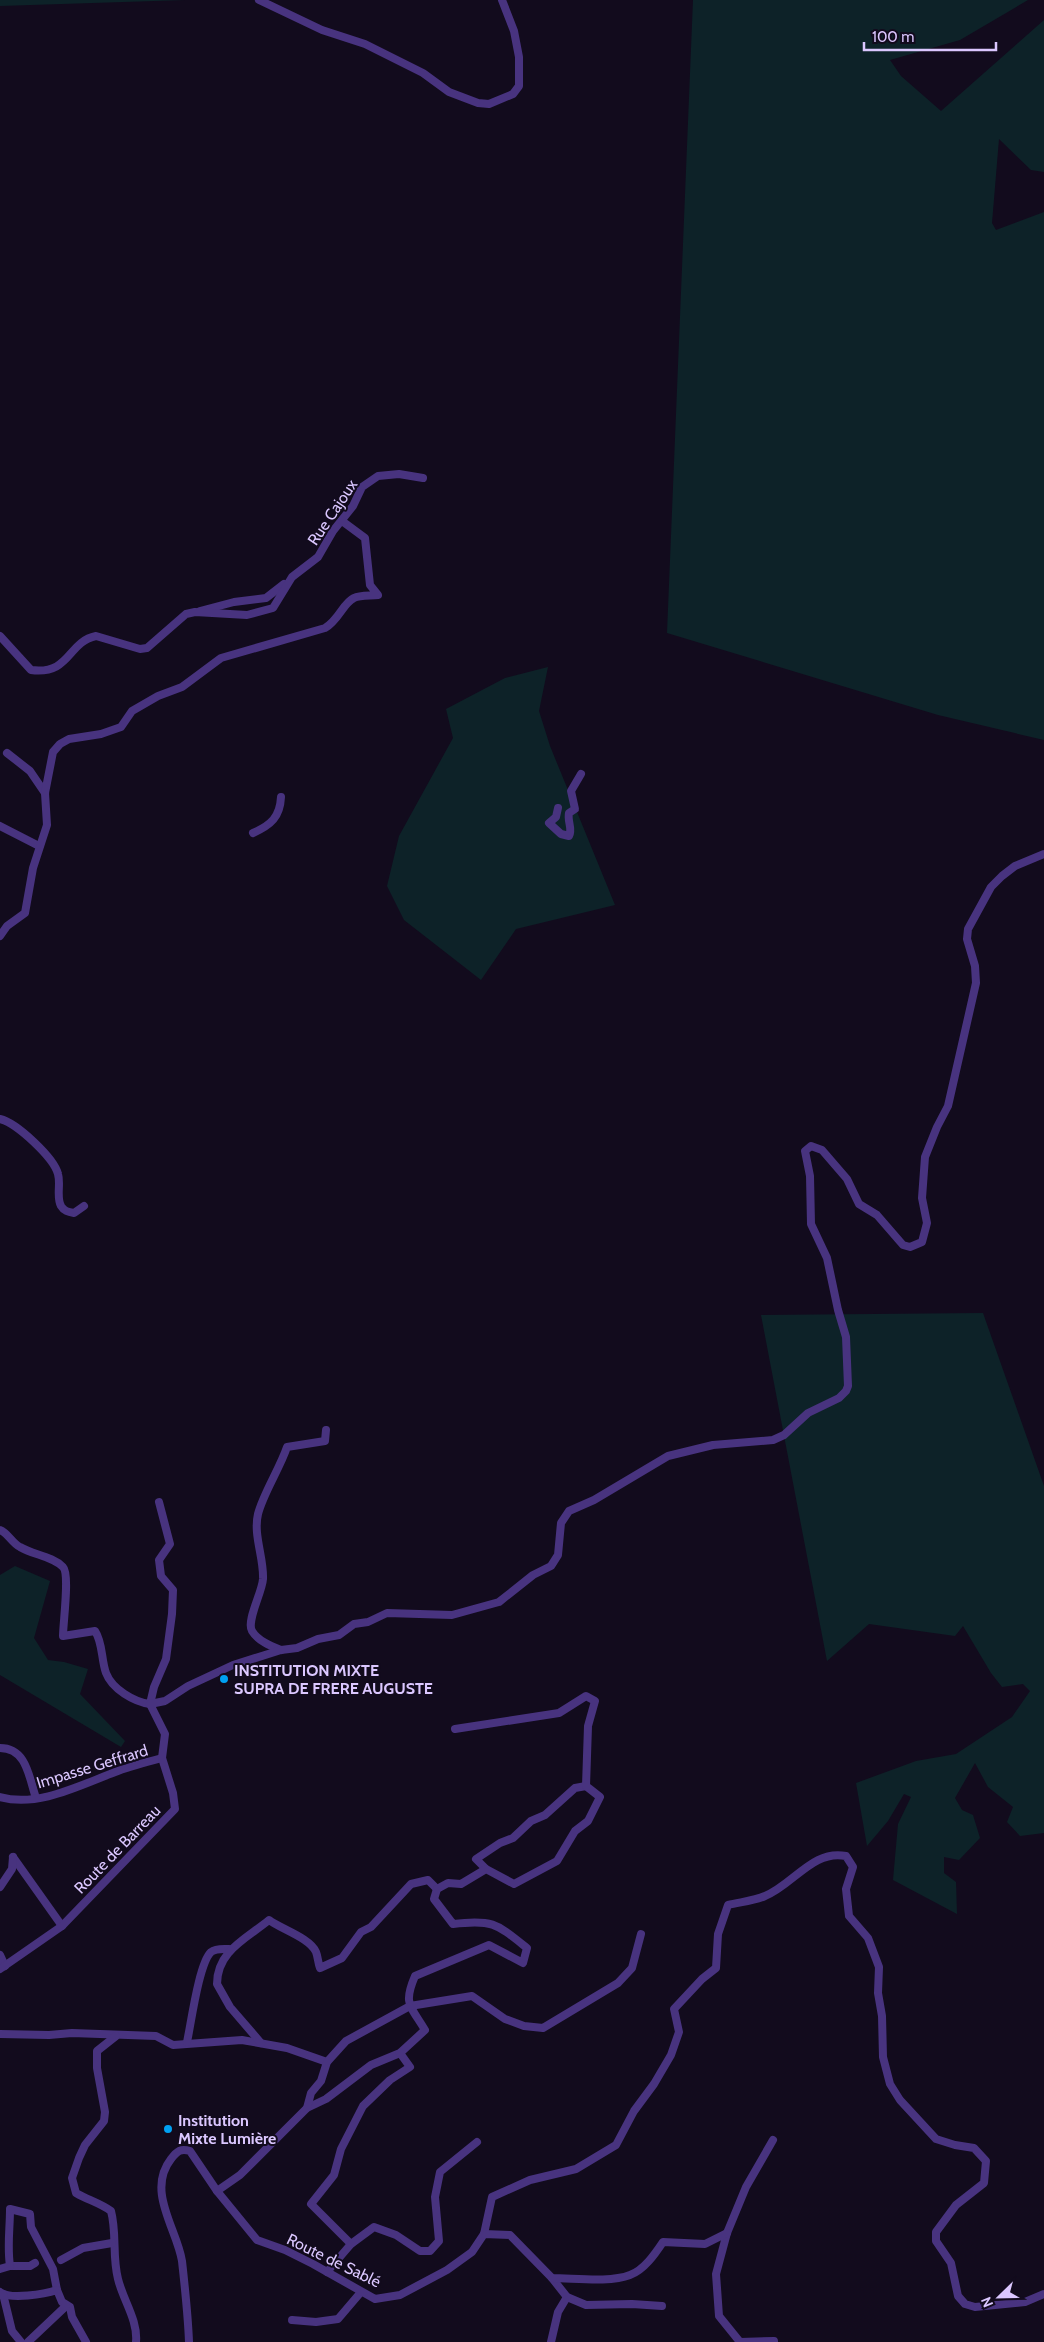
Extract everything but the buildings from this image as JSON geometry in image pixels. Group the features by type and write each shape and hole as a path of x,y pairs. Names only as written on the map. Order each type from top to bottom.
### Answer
{"street":[{"path":"259,0 322,30 365,44 422,73 448,92 478,103 489,104 513,94 519,86 519,57 514,31 502,0"},
{"name":"Rue Cajoux","path":"196,612 229,616 262,613 273,608 292,577 318,557 333,531 353,506 362,487 378,476 399,474 422,478"},
{"path":"0,936 7,926 25,913 39,846 47,825 46,793 54,752 60,744 69,739 101,734 121,727 132,711 158,696 182,687 222,658 326,628 332,624 354,597 378,595 370,585 365,538 342,520"},
{"path":"0,636 31,670 45,671 58,666 90,637 96,636 140,649 147,648 173,623 186,614 234,602 266,598 292,577"},
{"path":"7,753 30,771 46,793"},
{"path":"558,808 556,816 549,823 561,834 569,836 571,832 568,818 569,813 575,810 571,791 581,774"},
{"path":"253,833 266,826 277,816 280,812 281,797"},
{"path":"0,826 39,846"},
{"path":"1,1530 18,1546 64,1568 68,1579 64,1603 63,1636 94,1631 99,1637 107,1674 125,1694 140,1703 150,1704 164,1701 188,1686 233,1665 281,1650 297,1648 318,1639 339,1635 354,1624 368,1622 387,1613 452,1615 499,1602 533,1575 551,1566 558,1555 561,1523 569,1511 594,1500 668,1456 712,1445 773,1440 784,1435 808,1413 839,1398 846,1391 849,1376 846,1337 827,1258 811,1224 810,1176 806,1151 811,1146 817,1146 822,1150 847,1179 859,1204 877,1215 903,1245 910,1247 922,1242 927,1223 922,1198 924,1157 948,1106 976,983 975,966 967,940 968,929 991,887 1002,876 1015,866 1044,854"},
{"path":"0,1119 15,1126 52,1161 58,1172 61,1205 66,1211 74,1213 84,1206"},
{"path":"281,1650 265,1643 252,1632 250,1623 263,1581 258,1540 258,1515 287,1447 325,1441 326,1430"},
{"path":"150,1704 154,1688 166,1659 172,1614 172,1590 161,1576 159,1560 170,1544 159,1502"},
{"path":"455,1729 559,1713 586,1696 595,1701 588,1726 586,1786"},
{"name":"Route de Barreau","path":"2,1967 62,1926 175,1809 162,1758 165,1734 150,1704"},
{"path":"0,1748 8,1748 23,1757 36,1798"},
{"name":"Impasse Geffrard","path":"0,1797 11,1800 36,1798 72,1789 134,1765 162,1758"},
{"path":"586,1786 600,1797 588,1821 576,1831 557,1861 514,1884 486,1869 476,1859 500,1843 513,1838 531,1821 545,1816 575,1788 586,1786"},
{"path":"662,2306 632,2304 586,2305 567,2297 552,2278 510,2235 484,2234 492,2197 530,2180 576,2169 600,2156 619,2141 634,2111 654,2084 671,2055 679,2032 674,2009 702,1979 716,1968 718,1934 728,1905 766,1896 819,1859 837,1854 846,1856 853,1867 846,1889 849,1916 868,1938 879,1967 878,1992 882,2016 883,2057 890,2084 900,2100 936,2139 954,2145 974,2148 986,2161 984,2184 956,2206 936,2232 936,2241 951,2262 958,2296 965,2304 975,2307 1025,2302 1044,2294"},
{"path":"0,1887 12,1869 13,1857 62,1926"},
{"path":"218,2190 240,2175 307,2108 326,2100 371,2065 400,2053 425,2030 410,2006 408,1994 416,1976 489,1944 523,1963 527,1948 499,1925 474,1921 453,1924 434,1899 437,1889 448,1883 461,1884 486,1869"},
{"path":"261,2043 230,2007 217,1984 222,1960 229,1949 247,1938 269,1920 278,1927 301,1938 315,1950 320,1968 342,1958 361,1932 371,1927 411,1884 428,1880 437,1889"},
{"path":"307,2108 311,2093 321,2081 327,2062 346,2041 410,2006 472,1996 505,2019 524,2026 543,2028 618,1983 632,1968 640,1934"},
{"path":"187,2042 203,1964 211,1952 220,1948 229,1949"},
{"path":"0,1956 2,1967"},
{"path":"0,2034 49,2035 72,2033 156,2036 173,2045 187,2042 242,2040 287,2048 327,2062"},
{"path":"116,2036 97,2051 97,2068 105,2112 104,2121 85,2145 72,2178 76,2192 88,2201 102,2204 111,2211 115,2227 112,2243 118,2279 137,2332 136,2342"},
{"path":"351,2244 311,2204 334,2175 341,2149 363,2106 390,2080 410,2067 400,2053"},
{"path":"773,2140 746,2187 727,2233 716,2274 719,2316 740,2342 774,2341"},
{"path":"327,2272 351,2244 374,2227 396,2235 420,2251 430,2251 439,2240 434,2197 440,2172 477,2142"},
{"name":"Route de Sablé","path":"189,2342 182,2260 161,2194 169,2160 177,2152 184,2149 190,2150 257,2240 286,2250 375,2299 400,2295 447,2270 472,2252 484,2234"},
{"path":"10,2266 7,2247 10,2209 30,2214 32,2227 53,2269 57,2290 62,2302 70,2307 72,2317 86,2342"},
{"path":"552,2278 611,2279 631,2275 651,2259 664,2242 705,2244 727,2233"},
{"path":"61,2260 83,2248 112,2243"},
{"path":"0,2269 10,2266 30,2266 35,2263"},
{"path":"21,2342 12,2331 2,2293 13,2296 24,2294 41,2295 57,2290"},
{"path":"292,2320 316,2322 338,2319 361,2292"},
{"path":"552,2342 558,2312 567,2297"},
{"path":"28,2342 66,2306"}],"shaded area":[{"path":"0,0 185,0 0,6"},
{"path":"693,0 1028,0 960,40 890,60 901,76 941,111 1044,20 1044,172 1031,170 999,139 992,223 996,230 1044,212 1044,740 938,715 667,633"},
{"path":"548,667 539,711 550,746 615,905 516,929 481,980 404,920 387,886 399,836 453,738 446,709 505,678"},
{"path":"983,1313 1044,1486 1044,1833 1020,1836 1007,1822 1013,1807 988,1787 975,1763 955,1798 962,1810 973,1815 980,1838 959,1860 944,1857 944,1873 956,1882 957,1914 893,1880 898,1824 911,1797 904,1794 888,1821 867,1846 856,1783 916,1761 956,1754 1012,1717 1030,1691 1023,1684 1002,1687 991,1673 963,1626 955,1636 869,1624 827,1661 761,1315"},
{"path":"15,1566 50,1581 34,1638 48,1660 64,1662 88,1669 80,1694 125,1741 121,1747 0,1675 0,1575"}],"place":[{"name":"INSTITUTION MIXTE SUPRA DE FRERE AUGUSTE","path":"224,1679"},
{"name":"Institution Mixte Lumière","path":"168,2129"}]}
